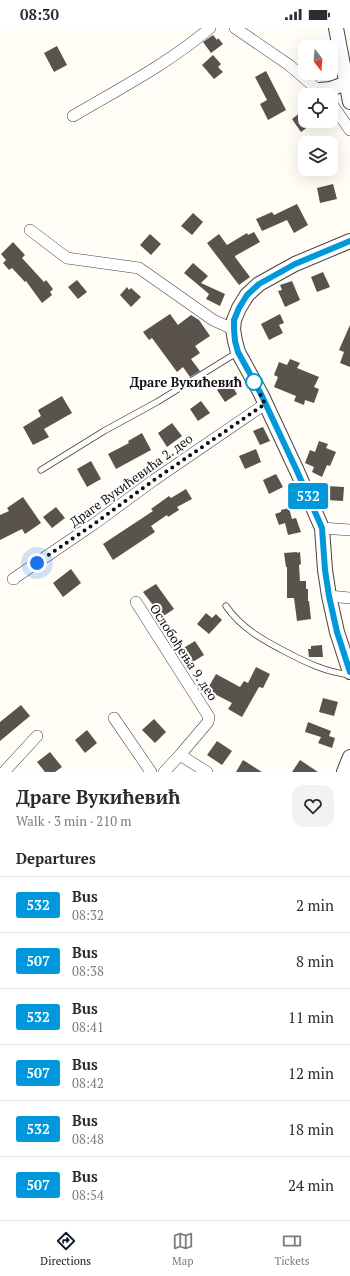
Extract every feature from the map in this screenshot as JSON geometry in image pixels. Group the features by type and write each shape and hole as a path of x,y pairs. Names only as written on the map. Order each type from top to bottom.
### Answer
{"street":[{"path":"73,116 193,42 210,28"},
{"path":"235,28 289,65 317,88"},
{"path":"336,28 350,102"},
{"path":"333,88 347,83"},
{"path":"338,113 350,130"},
{"path":"30,230 67,258 139,268 213,320 234,329"},
{"path":"349,668 337,632 329,596 325,570 322,528 297,471 238,352 235,341 234,320 247,295 259,284 295,264 350,241"},
{"name":"Драге Вукићевића 2. део","path":"14,580 154,480 265,404"},
{"path":"322,528 350,530"},
{"path":"329,596 350,598"},
{"name":"Ослобођења 9. део","path":"136,602 209,717 208,722 180,755"},
{"path":"114,718 151,772"},
{"path":"4,772 36,736"},
{"path":"164,772 180,755 207,772"},
{"path":"344,772 350,757"}],"lane":[{"path":"41,470 157,402 238,352"},
{"path":"226,606 242,625 270,644 321,668 349,668"}],"building":[{"path":"213,35 223,44 211,53 203,42"},
{"path":"57,46 67,65 54,72 44,53"},
{"path":"213,55 221,64 218,67 223,72 214,79 202,65"},
{"path":"266,71 286,110 268,120 260,104 267,100 255,77"},
{"path":"298,114 298,128 292,119"},
{"path":"298,128 306,128 301,132"},
{"path":"333,184 337,199 320,203 317,188"},
{"path":"297,204 308,225 294,233 287,220 262,231 256,219 272,212 274,215"},
{"path":"193,213 203,222 192,235 181,226"},
{"path":"254,232 260,242 235,256 250,277 239,285 207,243 219,234 227,245 247,233 248,235"},
{"path":"150,234 161,244 151,255 140,245"},
{"path":"13,242 25,255 22,258 44,282 46,280 53,289 50,292 52,295 42,303 26,281 25,282 12,268 9,270 3,263 6,260 1,254"},
{"path":"193,263 208,276 201,283 225,294 220,306 206,299 209,294 184,273"},
{"path":"323,272 330,287 317,292 311,277"},
{"path":"77,280 87,292 78,299 68,287"},
{"path":"292,281 300,300 285,307 278,291 282,290 280,285"},
{"path":"127,287 129,290 131,288 141,297 131,307 120,295"},
{"path":"170,314 178,325 191,315 199,320 210,336 195,346 200,353 191,359 200,371 190,377 183,367 177,372 152,338 149,340 143,332"},
{"path":"280,314 284,323 279,325 283,333 269,340 261,324"},
{"path":"350,325 350,367 340,363 344,352 339,350"},
{"path":"290,359 300,363 297,368 319,377 314,387 319,389 314,403 305,400 304,405 294,401 296,396 274,387 278,377 274,375 279,362 287,365"},
{"path":"230,382 237,394 225,402 217,390"},
{"path":"62,396 72,413 44,429 49,437 33,445 23,427 41,416 38,410"},
{"path":"201,401 210,413 198,421 190,409"},
{"path":"172,423 182,436 167,447 158,433"},
{"path":"263,427 270,441 260,445 253,431"},
{"path":"142,433 151,450 116,469 108,454 129,443 128,441"},
{"path":"319,441 328,444 326,448 336,452 330,466 327,465 322,477 312,472 314,467 305,463 310,450 315,452"},
{"path":"256,449 261,462 245,469 239,456"},
{"path":"91,461 101,479 87,487 77,469"},
{"path":"276,474 283,487 269,494 263,480"},
{"path":"326,486 344,487 343,501 326,500"},
{"path":"186,489 192,499 177,507 179,510 168,517 167,515 151,526 155,532 113,560 103,544 153,511 151,509 169,496 171,498"},
{"path":"23,497 41,523 25,534 22,529 0,540 0,515 9,511 7,508"},
{"path":"56,507 65,518 52,528 43,517"},
{"path":"289,508 292,519 296,518 301,532 288,535 285,523 279,525 275,514 281,512 281,510"},
{"path":"300,552 300,581 306,581 306,589 308,589 311,619 297,621 294,598 287,598 287,567 284,553"},
{"path":"71,569 81,583 63,597 53,583"},
{"path":"156,584 174,609 162,617 143,592"},
{"path":"206,613 212,618 216,614 222,620 209,634 197,624"},
{"path":"195,641 204,655 191,663 182,649"},
{"path":"322,645 323,657 309,657 308,649 311,649 311,646"},
{"path":"256,667 270,674 263,688 259,687 242,717 228,709 232,703 207,690 216,674 240,687 244,681 248,683"},
{"path":"323,698 338,702 334,716 319,712"},
{"path":"21,705 30,716 0,741 0,722"},
{"path":"154,719 166,732 155,743 142,730"},
{"path":"308,722 331,731 329,736 335,738 332,748 318,743 321,737 305,732"},
{"path":"87,730 97,743 85,753 75,740"},
{"path":"217,741 232,751 222,765 207,755"},
{"path":"50,752 62,767 55,772 45,772 37,762"},
{"path":"243,760 262,772 236,772"},
{"path":"300,760 318,772 292,772"}],"bus line":[{"name":"532","path":"350,241 295,264 259,284 247,295 239,308 234,320 234,329 238,352 261,394 322,528 325,570 329,596 337,632 350,672"}],"place":[{"name":"Драге Вукићевић","path":"254,382"}],"route":[{"path":"37,563 215,437 265,404 261,394 253,380 254,382"}]}
